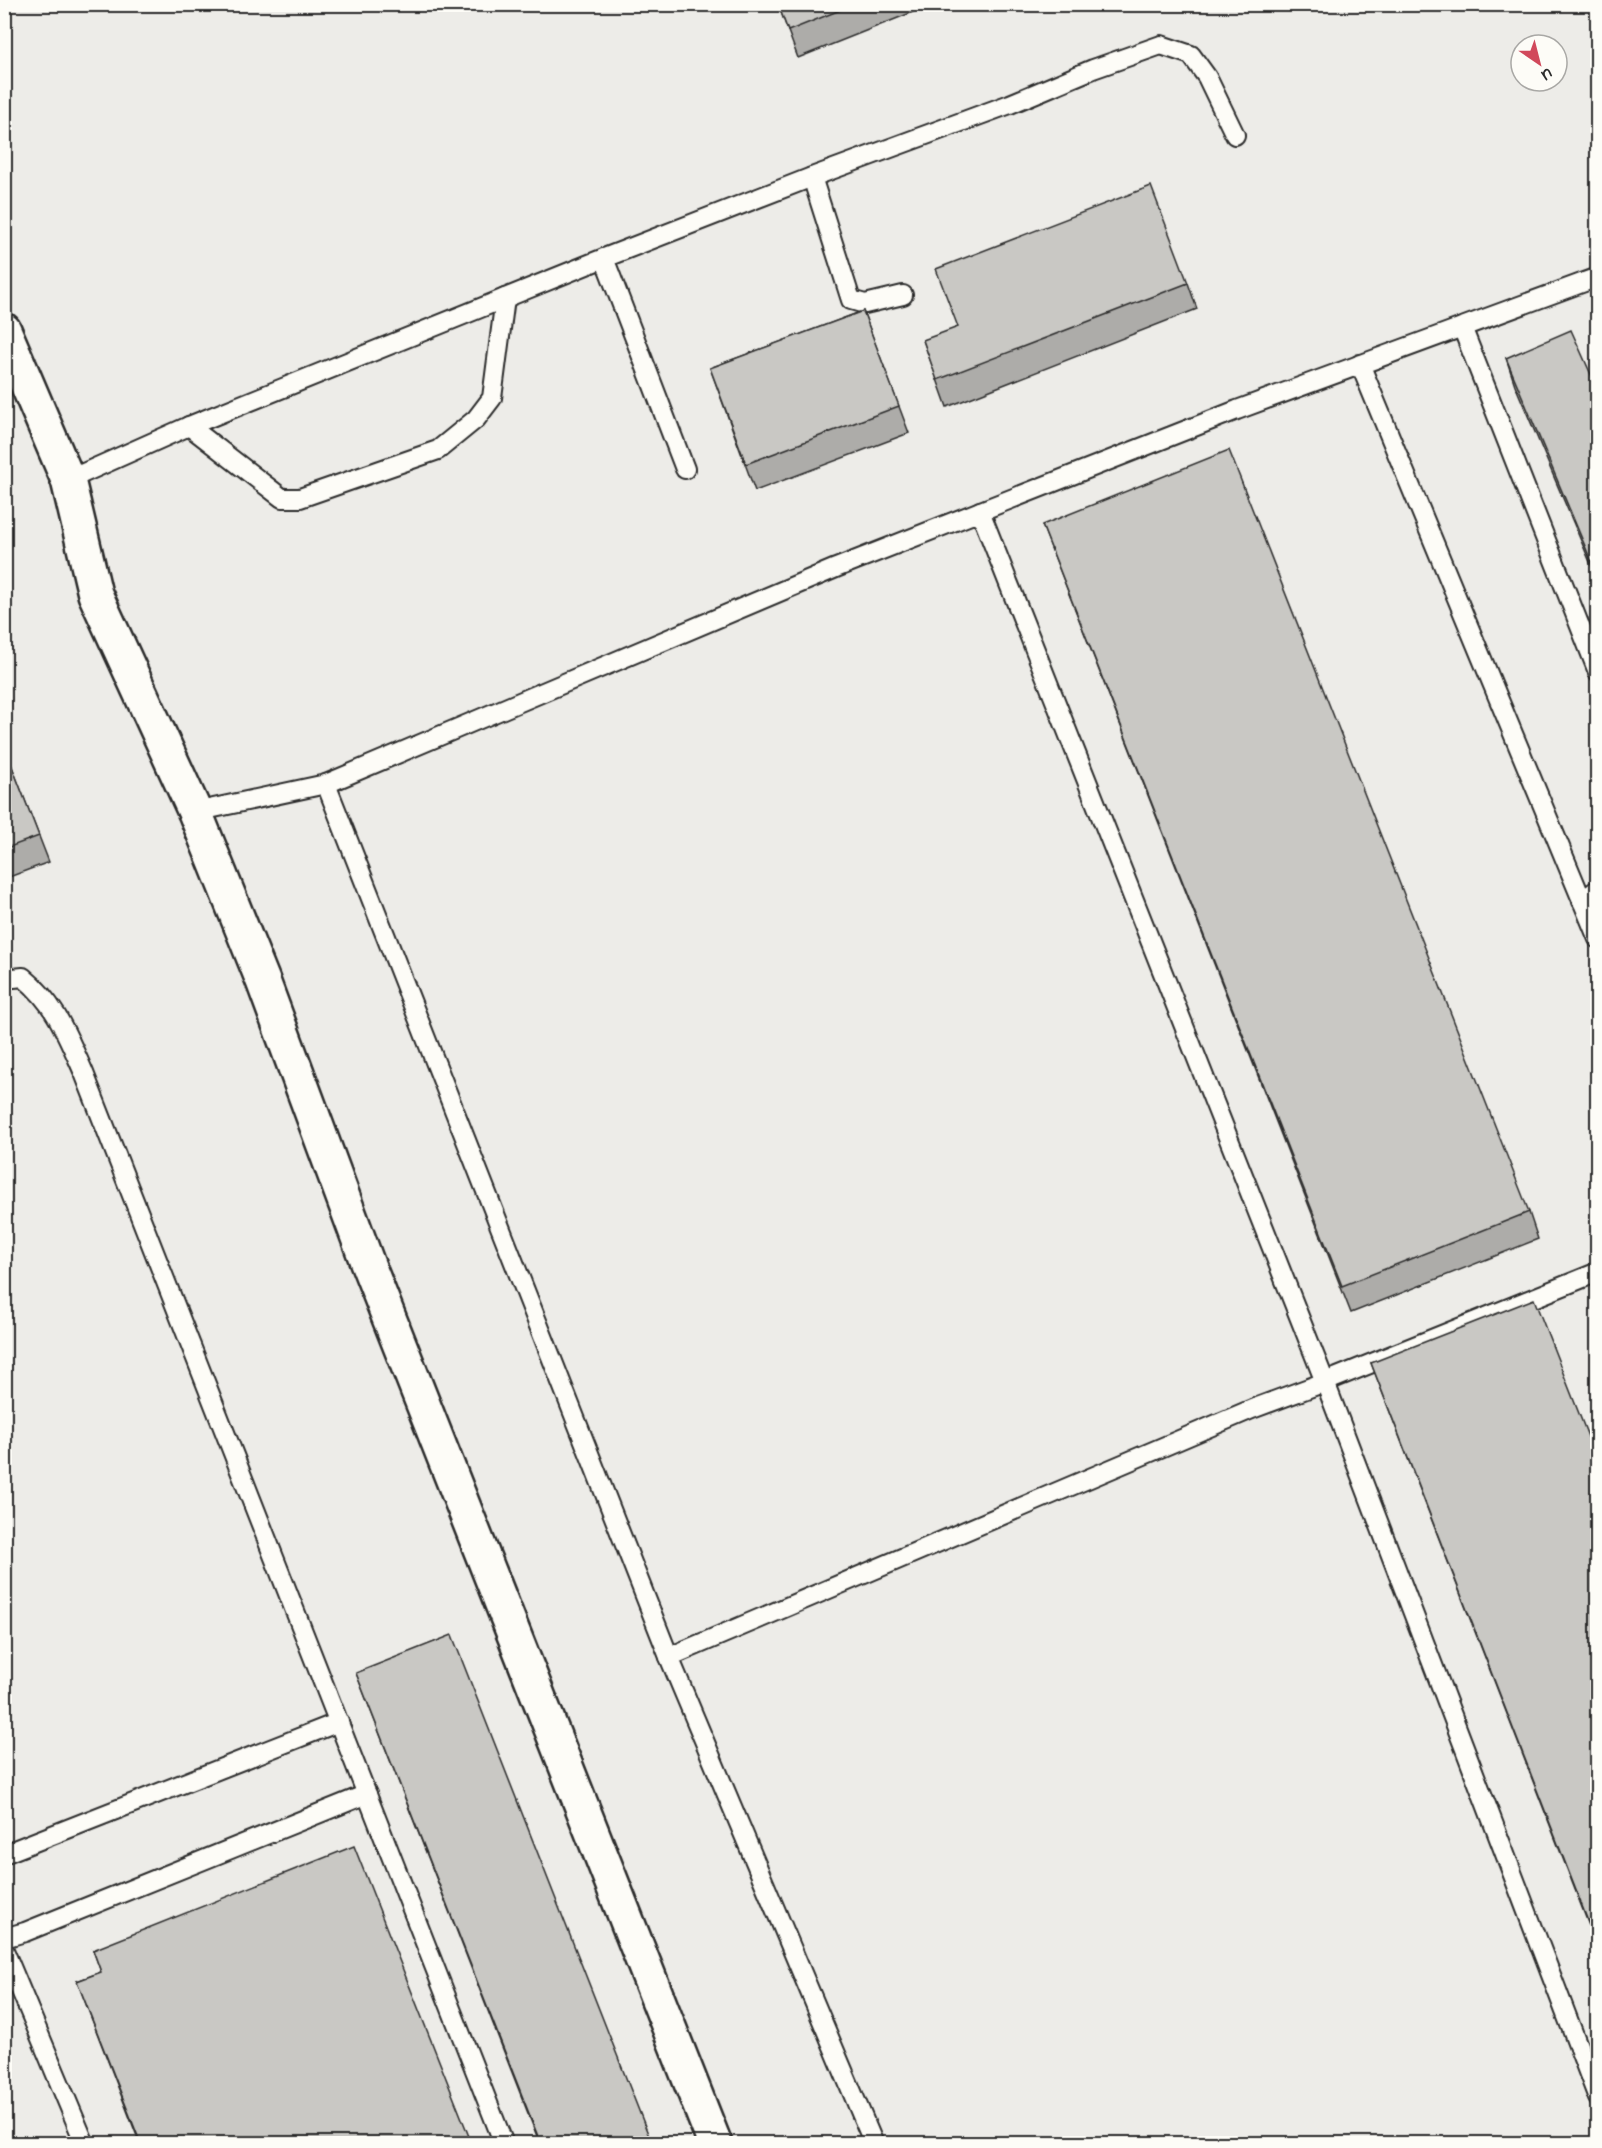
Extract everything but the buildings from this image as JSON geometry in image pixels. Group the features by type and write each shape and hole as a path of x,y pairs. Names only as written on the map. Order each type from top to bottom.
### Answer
{"street":[{"path":"4,330 68,480 95,594 195,812 263,981 367,1262 715,2144"}],"lane":[{"path":"68,480 189,426 604,258 812,177 1010,104 1093,69 1161,45 1191,55 1207,77 1235,135"},
{"path":"812,177 851,300 865,304 903,295"},
{"path":"604,258 685,469"},
{"path":"195,812 326,784 836,568 1360,364 1598,277"},
{"path":"189,426 282,498 300,498 438,450 476,419 492,398 505,298"},
{"path":"1462,327 1598,672"},
{"path":"1360,364 1598,939"},
{"path":"980,511 1325,1382 1598,2098"},
{"path":"326,784 669,1657 874,2144"},
{"path":"1582,901 1598,890"},
{"path":"4,979 23,977 37,988 58,1016 84,1073 504,2144"},
{"path":"669,1657 1252,1409 1598,1272"},
{"path":"4,1854 339,1722"},
{"path":"4,1938 367,1794"},
{"path":"4,1950 85,2144"}],"shaded area":[{"path":"5,5 1597,5 1597,2143 5,2143"}]}
